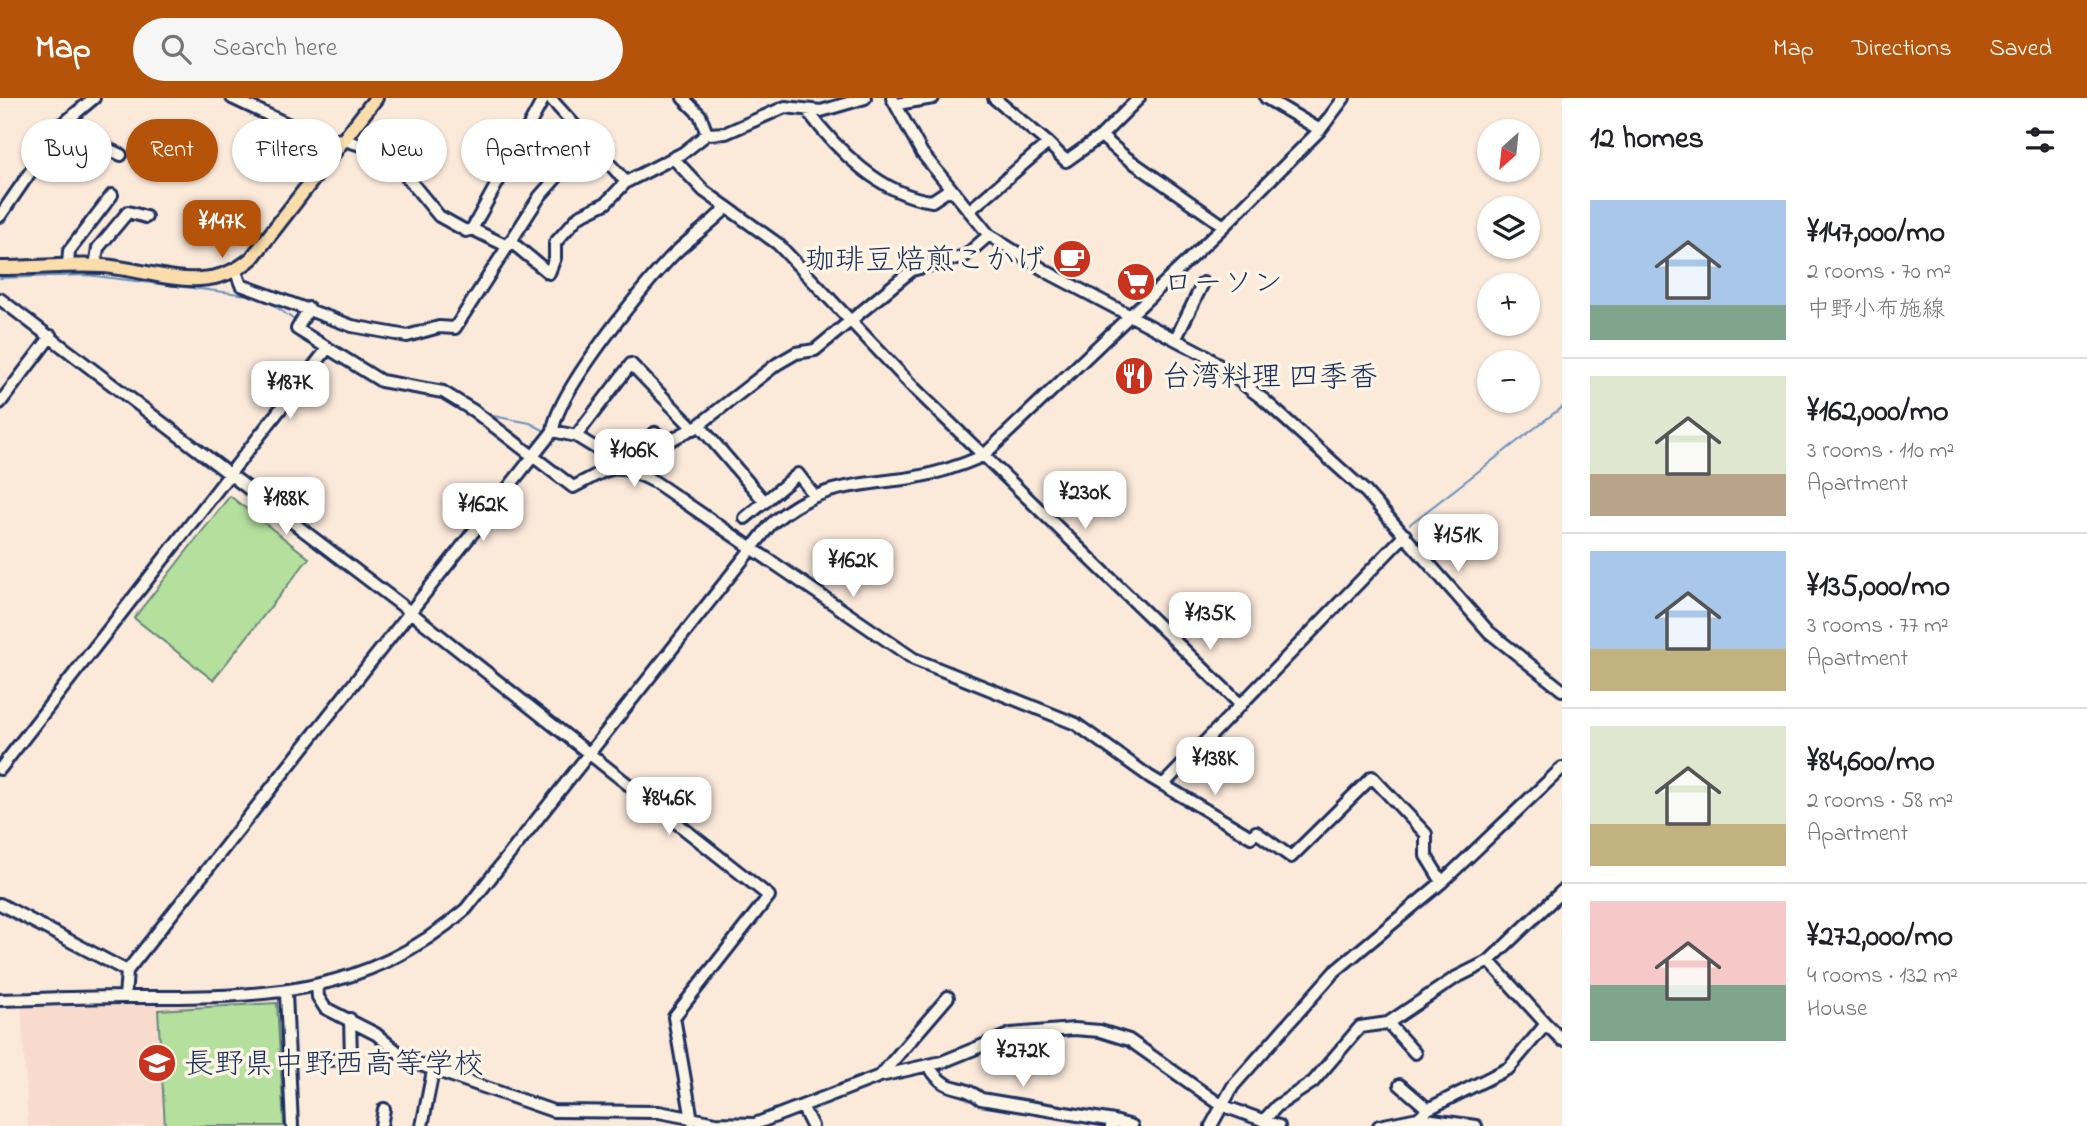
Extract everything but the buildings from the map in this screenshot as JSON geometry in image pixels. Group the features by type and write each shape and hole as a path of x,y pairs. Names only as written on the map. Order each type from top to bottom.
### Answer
{"main road":[{"path":"0,268 95,266 185,279 222,278 236,272 252,258 376,98"}],"street":[{"path":"69,119 94,98"},
{"path":"232,98 278,119"},
{"path":"472,229 544,98"},
{"path":"550,98 568,119"},
{"path":"683,98 700,115 707,134"},
{"path":"344,140 381,151 402,171 439,216 466,231 472,229 508,243 549,273 555,258 555,243 579,216 606,203 626,182 674,159 707,134 726,133 785,107 821,111 864,98"},
{"path":"933,98 894,101 922,153 989,235 1049,273 1177,338 1231,374 1297,427 1366,492 1489,632 1562,690"},
{"path":"994,98 1066,160 1101,136 1139,98"},
{"path":"1266,98 1320,130"},
{"path":"0,1000 286,993 374,967 442,930 466,909 749,547 786,511 814,495 846,484 912,478 957,467 983,456 1224,226 1320,130 1344,98"},
{"path":"807,110 825,133 888,186 932,201 950,189"},
{"path":"1101,136 1124,156 1224,226"},
{"path":"969,211 1048,143"},
{"path":"112,151 121,155"},
{"path":"674,159 704,191 778,244 983,456 1241,705"},
{"path":"615,170 626,182"},
{"path":"0,216 23,182"},
{"path":"236,272 241,285 306,314 352,326 407,336 439,327 455,328 508,243 553,182"},
{"path":"68,266 69,251 112,195"},
{"path":"125,997 127,971 553,431 554,421 584,369 611,331 672,256 708,228 726,208"},
{"path":"95,266 98,248 128,212 146,217"},
{"path":"553,431 576,436 602,452 628,455 655,433 669,441 696,427 777,364 796,353 815,350 912,270 965,256 989,235"},
{"path":"1177,338 1203,283"},
{"path":"0,299 409,611 769,896 674,1017 692,1120"},
{"path":"306,314 297,329 327,349 381,381 443,392 474,411 572,487 614,467 628,468 655,482 914,659 1076,724 1163,785 1251,837 1256,832 1291,857 1371,777 1426,834 1426,856 1442,882"},
{"path":"0,403 51,336"},
{"path":"0,769 327,349"},
{"path":"576,436 631,364 696,427 765,502"},
{"path":"745,518 798,474 814,495"},
{"path":"1163,785 1405,535"},
{"path":"1211,1126 1233,1086 1334,972 1442,882 1562,768"},
{"path":"1263,1121 1277,1106 1313,1082 1360,1027 1388,1023 1455,978 1489,961 1562,891"},
{"path":"0,904 127,971"},
{"path":"1489,961 1562,1040"},
{"path":"317,986 318,997 325,1008 376,1034 409,1061 553,1111 659,1112 692,1120 755,1124 803,1108 880,1076 928,1065 1011,1034 1031,1030 1100,1031 1119,1035 1140,1046 1221,1105 1279,1126"},
{"path":"286,993 292,1126"},
{"path":"880,1076 948,997"},
{"path":"324,1060 356,1059 350,1019"},
{"path":"1388,1023 1415,1053"},
{"path":"1418,1118 1428,1109 1509,1068 1546,1024"},
{"path":"928,1065 938,1081 947,1087 969,1090 981,1099 1132,1126"},
{"path":"422,1126 433,1071"},
{"path":"1400,1085 1428,1109"},
{"path":"803,1108 812,1126"},
{"path":"381,1126 384,1109"},
{"path":"636,1113 638,1126"},
{"path":"1379,1126 1418,1118 1476,1126"}],"shaded area":[{"name":"長野県中野西高等学校","path":"286,993 292,1126 28,1126 21,1000"}],"green space":[{"path":"230,496 309,558 213,680 134,618"},
{"path":"277,1003 284,1126 165,1126 158,1010"}],"waterway":[{"path":"0,278 87,275 256,296"},
{"path":"265,299 297,322"},
{"path":"305,327 382,375 442,386"},
{"path":"1410,524 1562,407"},
{"path":"488,415 530,423 545,431"},
{"path":"555,438 578,443"},
{"path":"618,460 645,471"},
{"path":"1282,655 1395,538"},
{"path":"761,548 807,579"},
{"path":"837,600 908,648"}],"place":[{"name":"珈琲豆焙煎こかげ","path":"1072,259"},
{"name":"ローソン","path":"1136,282"},
{"name":"台湾料理 四季香","path":"1134,376"},
{"name":"長野県中野西高等学校","path":"157,1063"}]}
